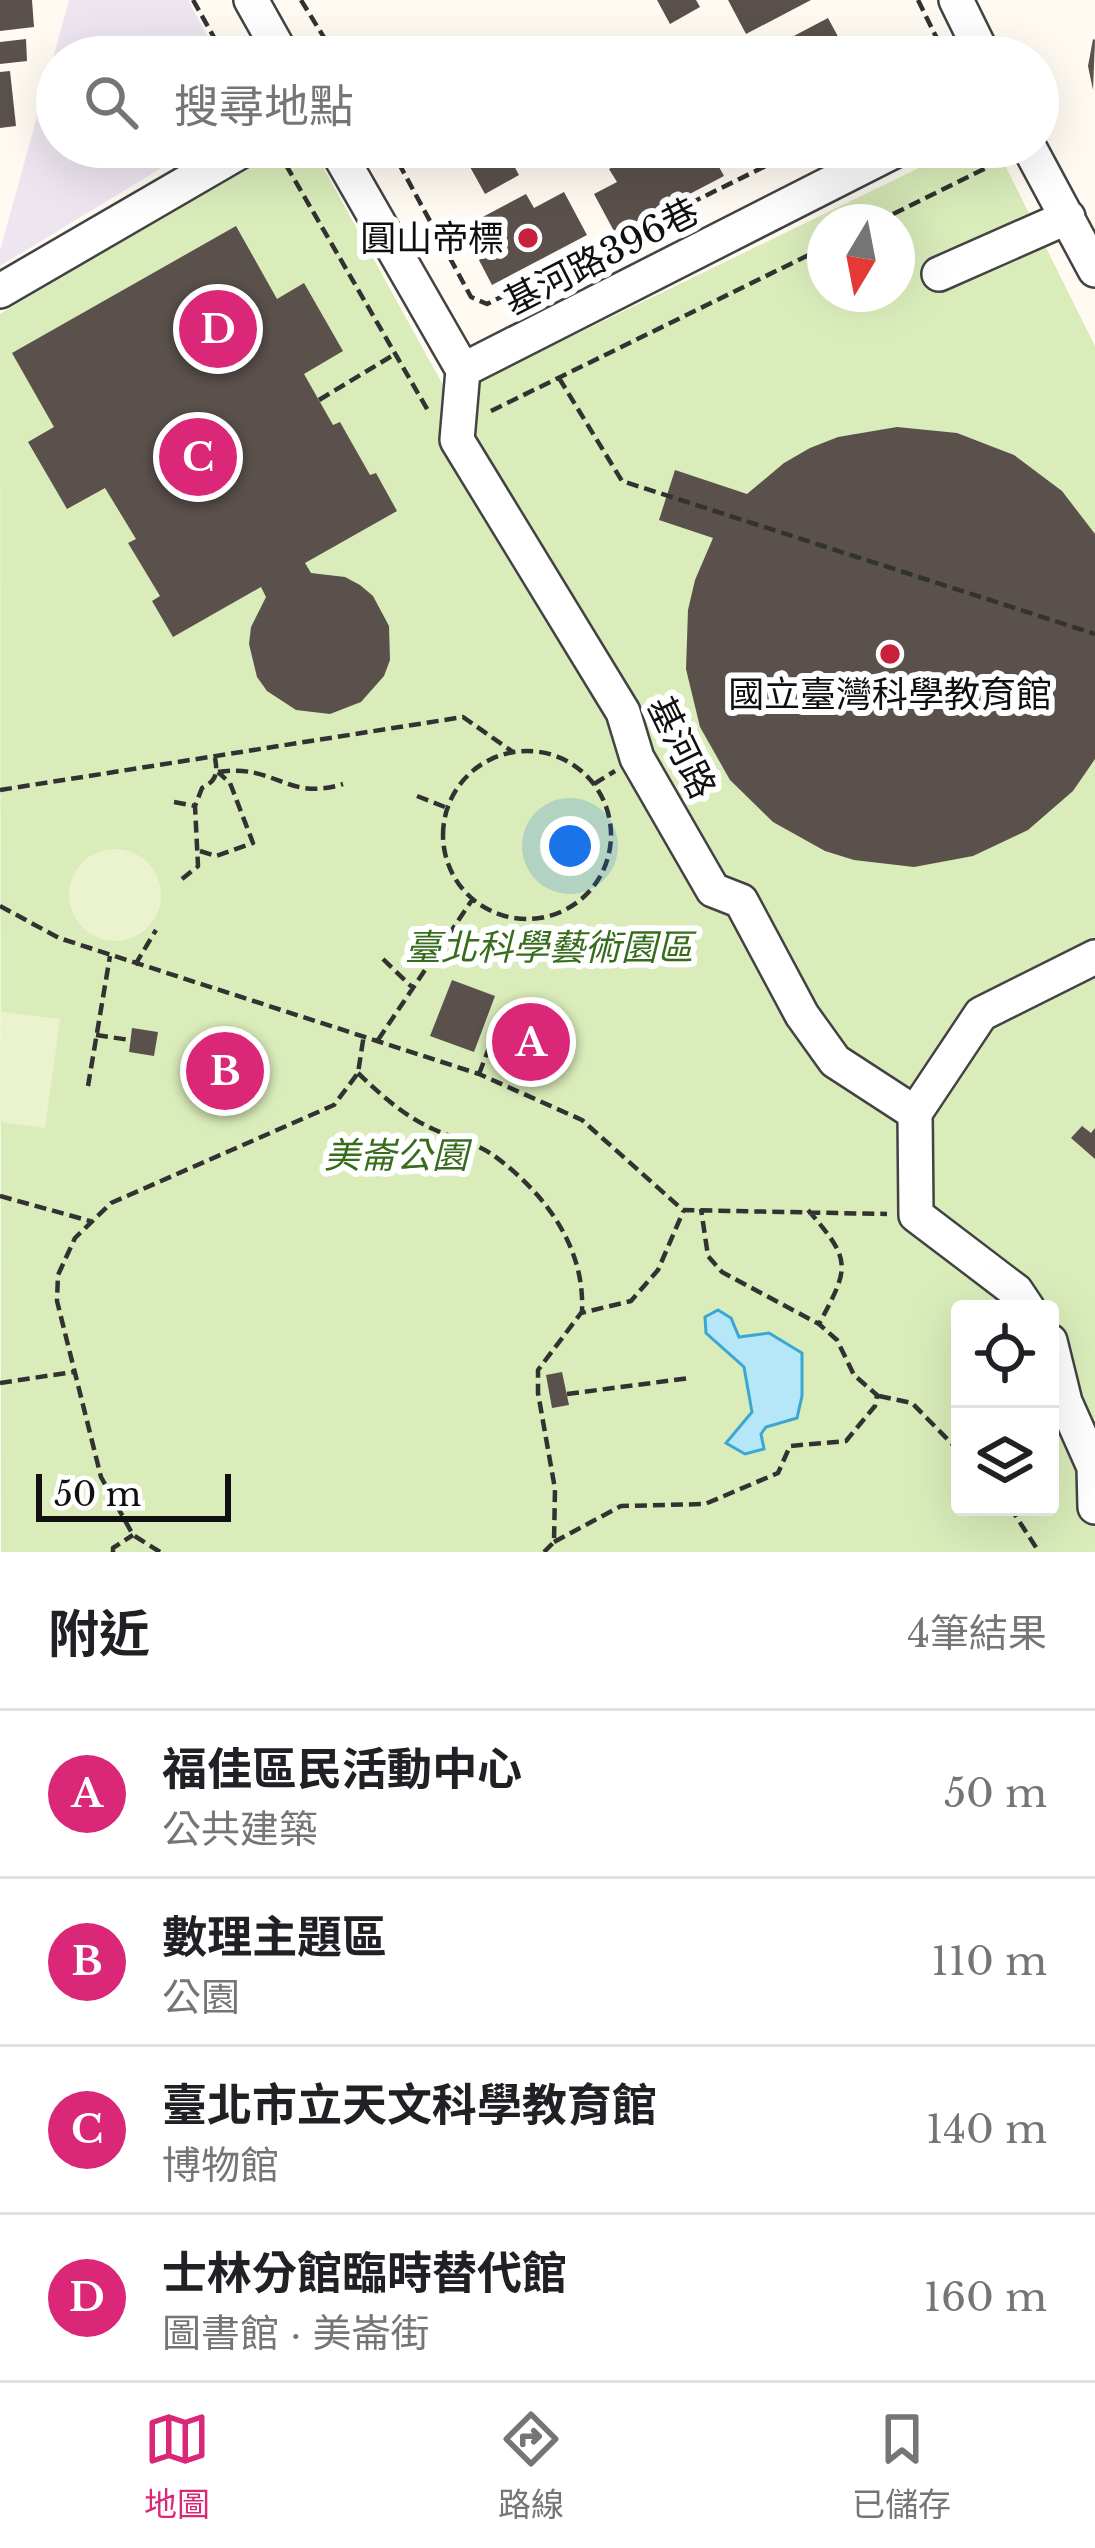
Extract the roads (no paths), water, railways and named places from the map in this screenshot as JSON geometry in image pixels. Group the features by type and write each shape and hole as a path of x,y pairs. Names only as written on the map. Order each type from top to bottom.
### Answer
{"street":[{"path":"251,0 272,36"},
{"path":"961,2 975,36"},
{"path":"0,291 212,168"},
{"path":"347,168 463,370"},
{"name":"基河路396巷","path":"463,370 861,168"},
{"path":"1041,168 1095,271"},
{"path":"939,274 1068,217"},
{"name":"基河路","path":"463,370 457,440 623,712 638,758 712,890 741,901 802,1015 835,1061 915,1113"},
{"path":"1022,1300 916,1215 915,1113 981,1014 1095,957"},
{"path":"1059,1380 1094,1467 1095,1507"}],"water":[{"path":"718,1310 731,1318 739,1337 769,1333 802,1353 797,1418 766,1427 761,1434 764,1449 745,1454 726,1443 752,1412 744,1367 706,1333 705,1317"}],"place":[{"name":"圓山帝標","path":"528,238"},
{"name":"士林分館臨時替代館","path":"218,329"},
{"name":"臺北市立天文科學教育館","path":"198,457"},
{"name":"國立臺灣科學教育館","path":"890,654"},
{"name":"福佳區民活動中心","path":"531,1042"},
{"name":"數理主題區","path":"225,1071"}],"park label":[{"name":"臺北科學藝術園區","path":"549,947"},
{"name":"美崙公園","path":"396,1155"}]}
